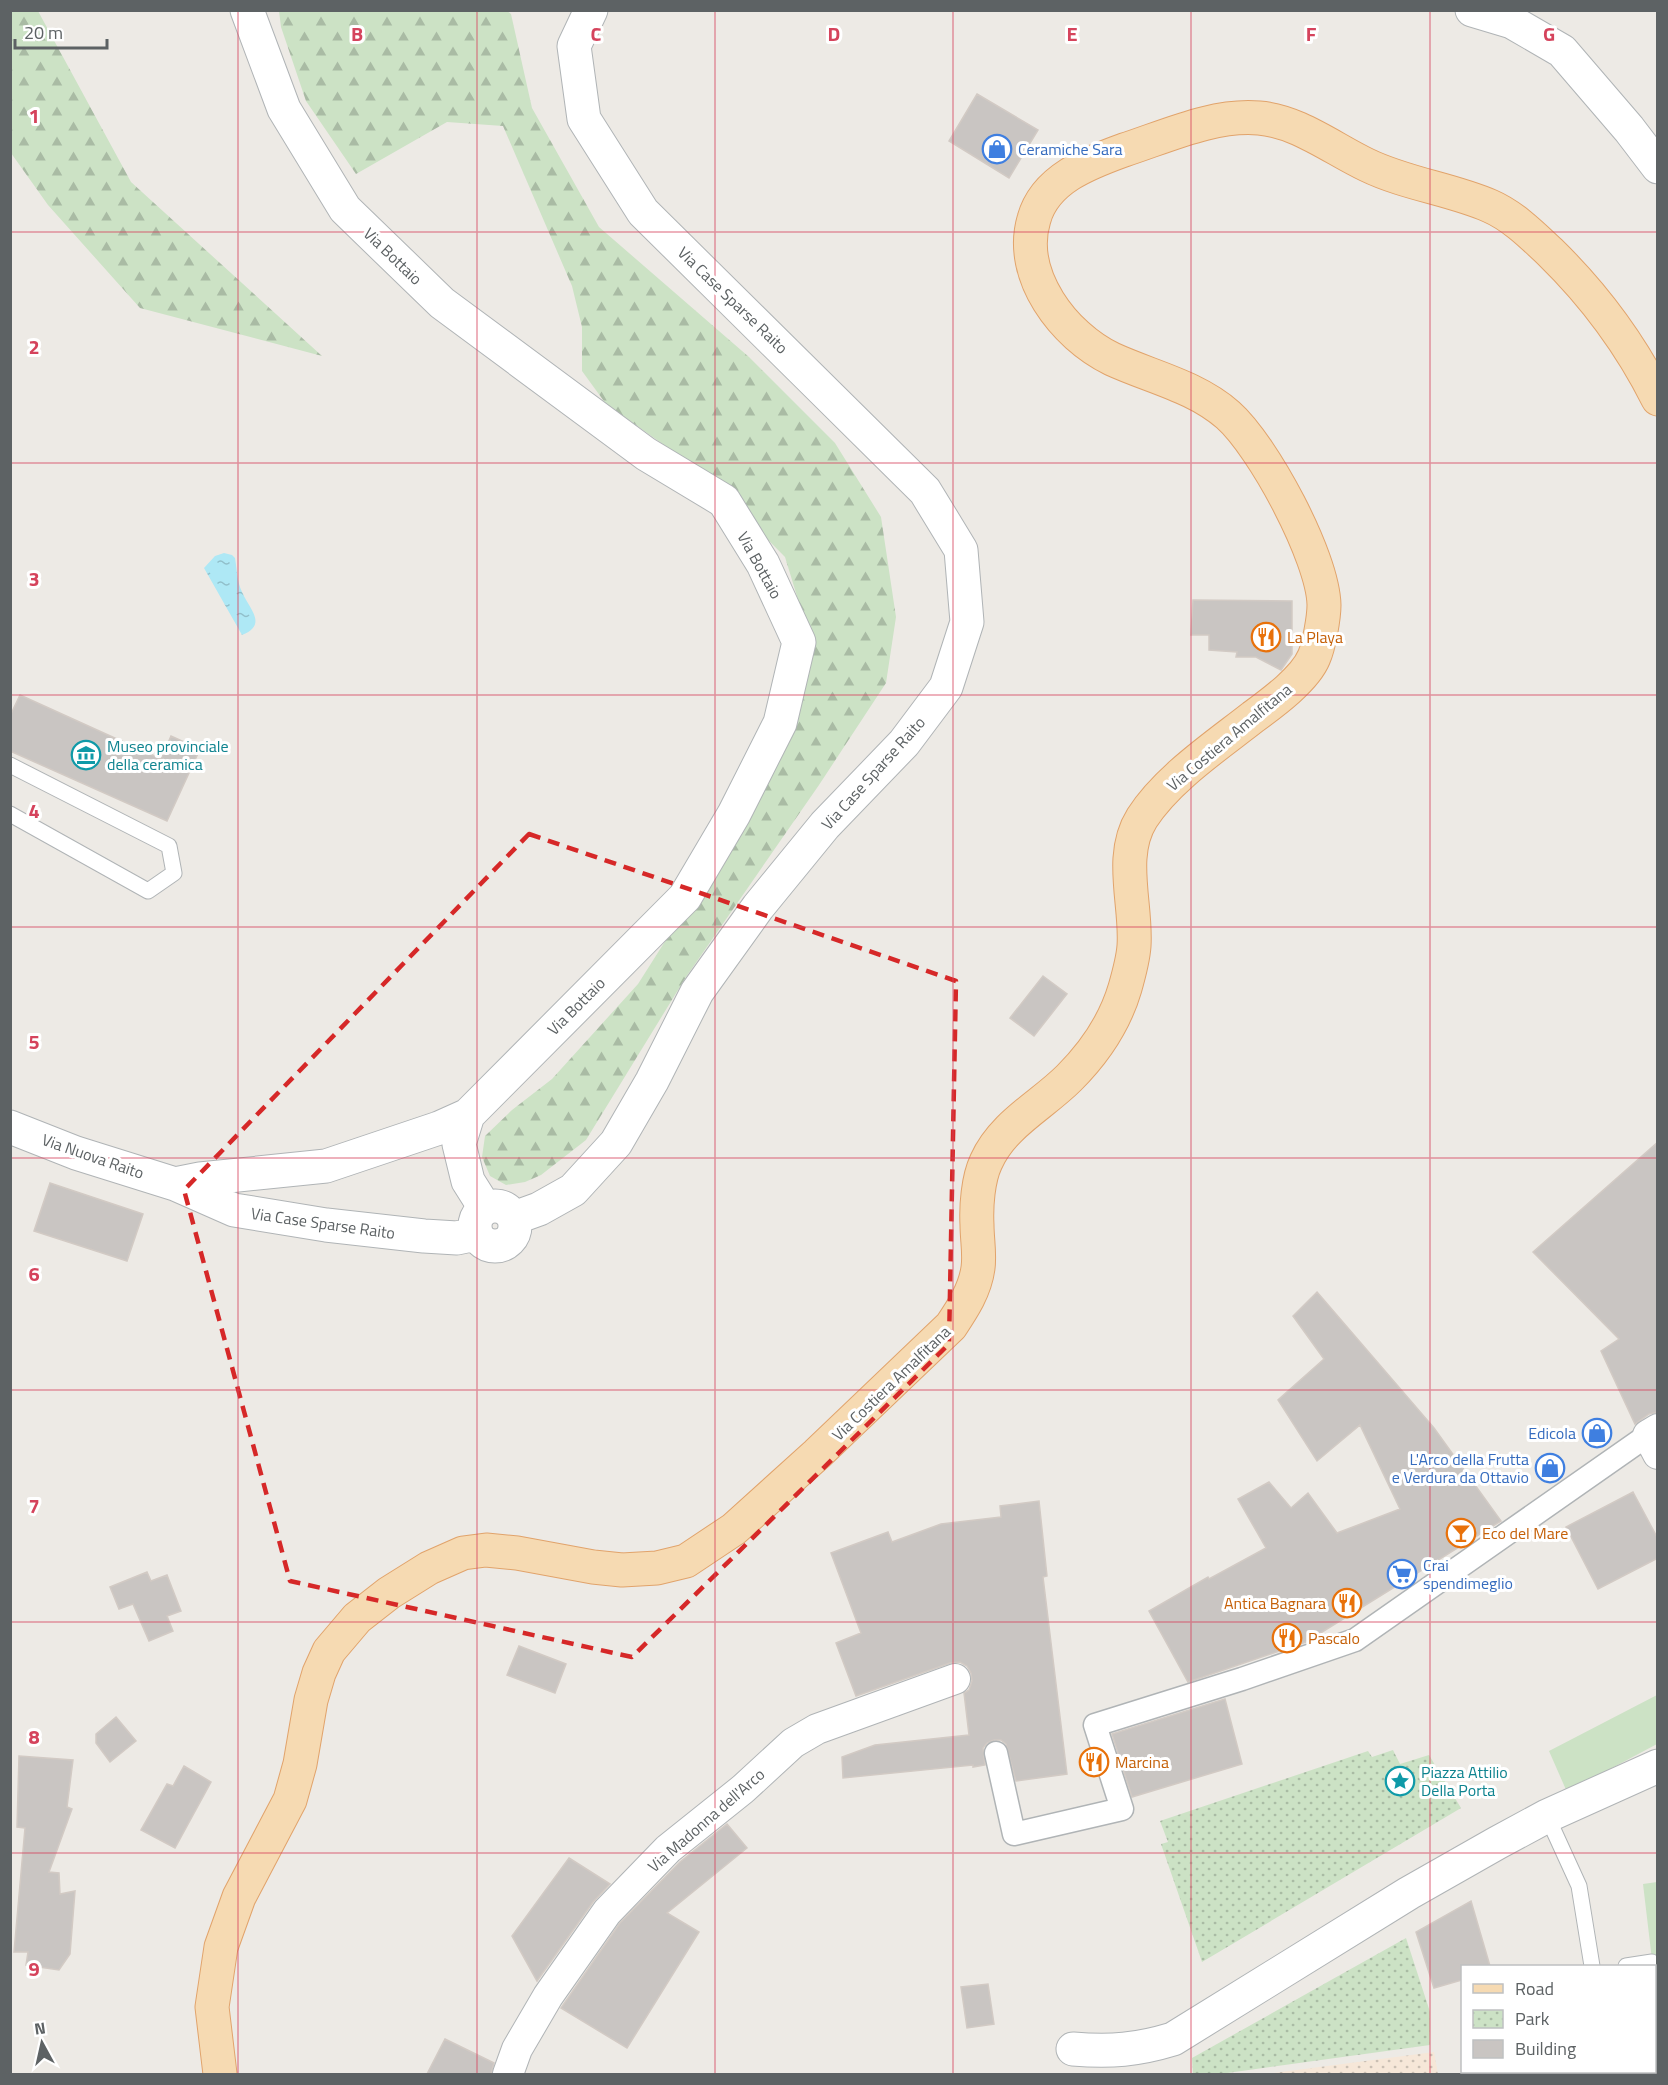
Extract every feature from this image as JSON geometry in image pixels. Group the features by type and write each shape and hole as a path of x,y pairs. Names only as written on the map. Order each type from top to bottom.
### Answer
{"main road":[{"name":"Via Costiera Amalfitana","path":"220,2074 212,2007 221,1947 239,1897 290,1800 319,1673 329,1651 341,1635 357,1618 389,1593 429,1568 463,1553 486,1550 517,1553 593,1568 622,1570 657,1568 686,1561 734,1529 817,1454 951,1326 967,1302 979,1263 976,1217 983,1167 986,1161 996,1143 1008,1130 1068,1078 1101,1040 1124,992 1135,943 1130,869 1136,827 1156,799 1184,773 1278,698 1314,660 1324,604 1309,548 1301,526 1242,429 1226,413 1202,396 1106,356 1065,322 1044,295 1033,264 1030,248 1031,230 1035,213 1050,190 1068,175 1093,162 1207,123 1243,118 1263,118 1279,122 1296,128 1373,168 1493,207 1517,223 1573,274 1603,310 1635,355 1658,399"}],"street":[{"name":"Via Bottaio","path":"247,10 284,109 345,209 442,303 646,454 724,501 763,564 799,642 780,723 734,814 685,897 468,1115 459,1144 468,1181 491,1220"},
{"name":"Via Case Sparse Raito","path":"175,1184 234,1210 326,1225 457,1238 491,1220 539,1209 573,1190 616,1143 652,1081 697,992 758,907 825,825 904,743 946,687 967,622 961,550 925,491 643,212 584,119 573,46 591,10"},
{"path":"1472,10 1512,22 1562,51 1629,129 1658,167"},
{"path":"175,1184 200,1179 326,1166 439,1128 468,1115"},
{"name":"Via Nuova Raito","path":"10,1127 76,1152 175,1184"},
{"path":"996,1754 1014,1834 1122,1809 1095,1725 1242,1679 1355,1640 1654,1439"},
{"name":"Via Madonna dell'Arco","path":"508,2074 517,2049 548,1996 607,1912 668,1849 743,1790 793,1743 818,1729 955,1679"},
{"path":"1073,2049 1106,2052 1145,2047 1173,2039 1409,1893 1547,1816 1658,1766"}],"lane":[{"path":"10,765 170,846 174,873 148,891 10,814"},
{"path":"1547,1816 1579,1886 1593,1965"},
{"path":"1632,1965 1652,1962"}],"highlighted area":[{"path":"529,834 956,981 949,1344 632,1657 290,1581 184,1190"}],"green space":[{"path":"506,10 511,14 532,108 599,227 749,357 835,443 881,517 896,617 886,683 819,785 686,977 586,1140 541,1175 525,1182 506,1185 490,1176 482,1157 485,1136 512,1110 552,1079 638,984 702,883 803,616 785,557 698,469 606,404 582,371 582,327 572,286 503,126 447,122 356,174 306,101 281,27 279,11"},
{"path":"10,11 38,11 131,182 322,356 140,308 48,205 11,153"},
{"path":"1657,1695 1657,1744 1567,1792 1549,1751"},
{"path":"1393,1750 1400,1764 1429,1755 1461,1808 1202,1962 1161,1844 1168,1842 1160,1821 1368,1751 1372,1757"},
{"path":"1657,1882 1657,2002 1656,1965 1653,1965 1643,1884"},
{"path":"1406,1938 1430,2012 1430,2045 1220,2074 1193,2074 1192,2058"}],"sand":[{"path":"1434,2052 1438,2074 1267,2074"}],"water":[{"path":"224,553 235,558 240,588 254,615 254,626 242,635 204,568 215,556"}],"building":[{"path":"977,94 1038,130 1009,178 949,141"},
{"path":"1193,600 1292,601 1292,654 1281,670 1256,657 1236,657 1237,652 1209,650 1209,635 1191,635"},
{"name":"Museo provinciale della ceramica","path":"20,695 161,759 171,736 200,749 167,821 10,751 10,716"},
{"path":"1043,976 1067,994 1034,1036 1010,1018"},
{"path":"1658,1142 1658,1412 1649,1414 1635,1424 1601,1351 1619,1339 1533,1252"},
{"path":"50,1183 143,1214 127,1261 34,1231"},
{"path":"1317,1292 1434,1428 1501,1521 1306,1642 1188,1682 1149,1611 1208,1577 1209,1579 1266,1548 1238,1499 1269,1482 1291,1508 1308,1493 1337,1533 1400,1509 1360,1425 1317,1461 1278,1400 1324,1359 1293,1316"},
{"path":"1633,1492 1658,1539 1658,1558 1598,1589 1566,1527"},
{"path":"1039,1501 1047,1576 1043,1577 1067,1774 1016,1781 1006,1744 1001,1740 994,1740 983,1748 985,1765 843,1778 842,1757 875,1745 969,1735 964,1693 969,1690 972,1681 967,1666 960,1662 950,1663 856,1696 836,1643 861,1633 831,1553 888,1532 892,1542 941,1524 1001,1517 1000,1506"},
{"path":"147,1572 151,1581 167,1575 181,1611 167,1616 173,1631 149,1641 133,1604 119,1609 110,1587"},
{"path":"519,1646 566,1664 555,1693 507,1675"},
{"path":"1225,1699 1242,1764 1132,1797 1112,1734"},
{"path":"116,1717 136,1741 110,1762 96,1743 96,1734"},
{"path":"19,1756 73,1760 67,1807 72,1809 49,1872 59,1873 60,1894 75,1891 70,1954 59,1970 26,1965 28,1952 14,1952 25,1828 17,1827"},
{"path":"184,1766 211,1782 175,1848 141,1830 167,1784 173,1786"},
{"path":"727,1824 747,1848 667,1913 699,1932 627,2048 561,2008 620,1923 680,1862"},
{"path":"569,1858 610,1884 593,1902 537,1981 512,1936"},
{"path":"1471,1901 1490,1965 1461,1965 1461,1980 1434,1988 1416,1932"},
{"path":"988,1984 994,2024 967,2028 961,1987"},
{"path":"445,2039 494,2063 491,2074 427,2074"}],"place":[{"name":"Ceramiche Sara","path":"997,149"},
{"name":"La Playa","path":"1266,637"},
{"name":"Museo provinciale della ceramica","path":"86,755"},
{"name":"Edicola","path":"1597,1433"},
{"name":"L'Arco della Frutta e Verdura da Ottavio","path":"1550,1468"},
{"name":"Eco del Mare","path":"1461,1533"},
{"name":"Crai spendimeglio","path":"1402,1574"},
{"name":"Antica Bagnara","path":"1347,1603"},
{"name":"Pascalo","path":"1287,1638"},
{"name":"Marcina","path":"1094,1762"},
{"name":"Piazza Attilio Della Porta","path":"1400,1781"}]}
